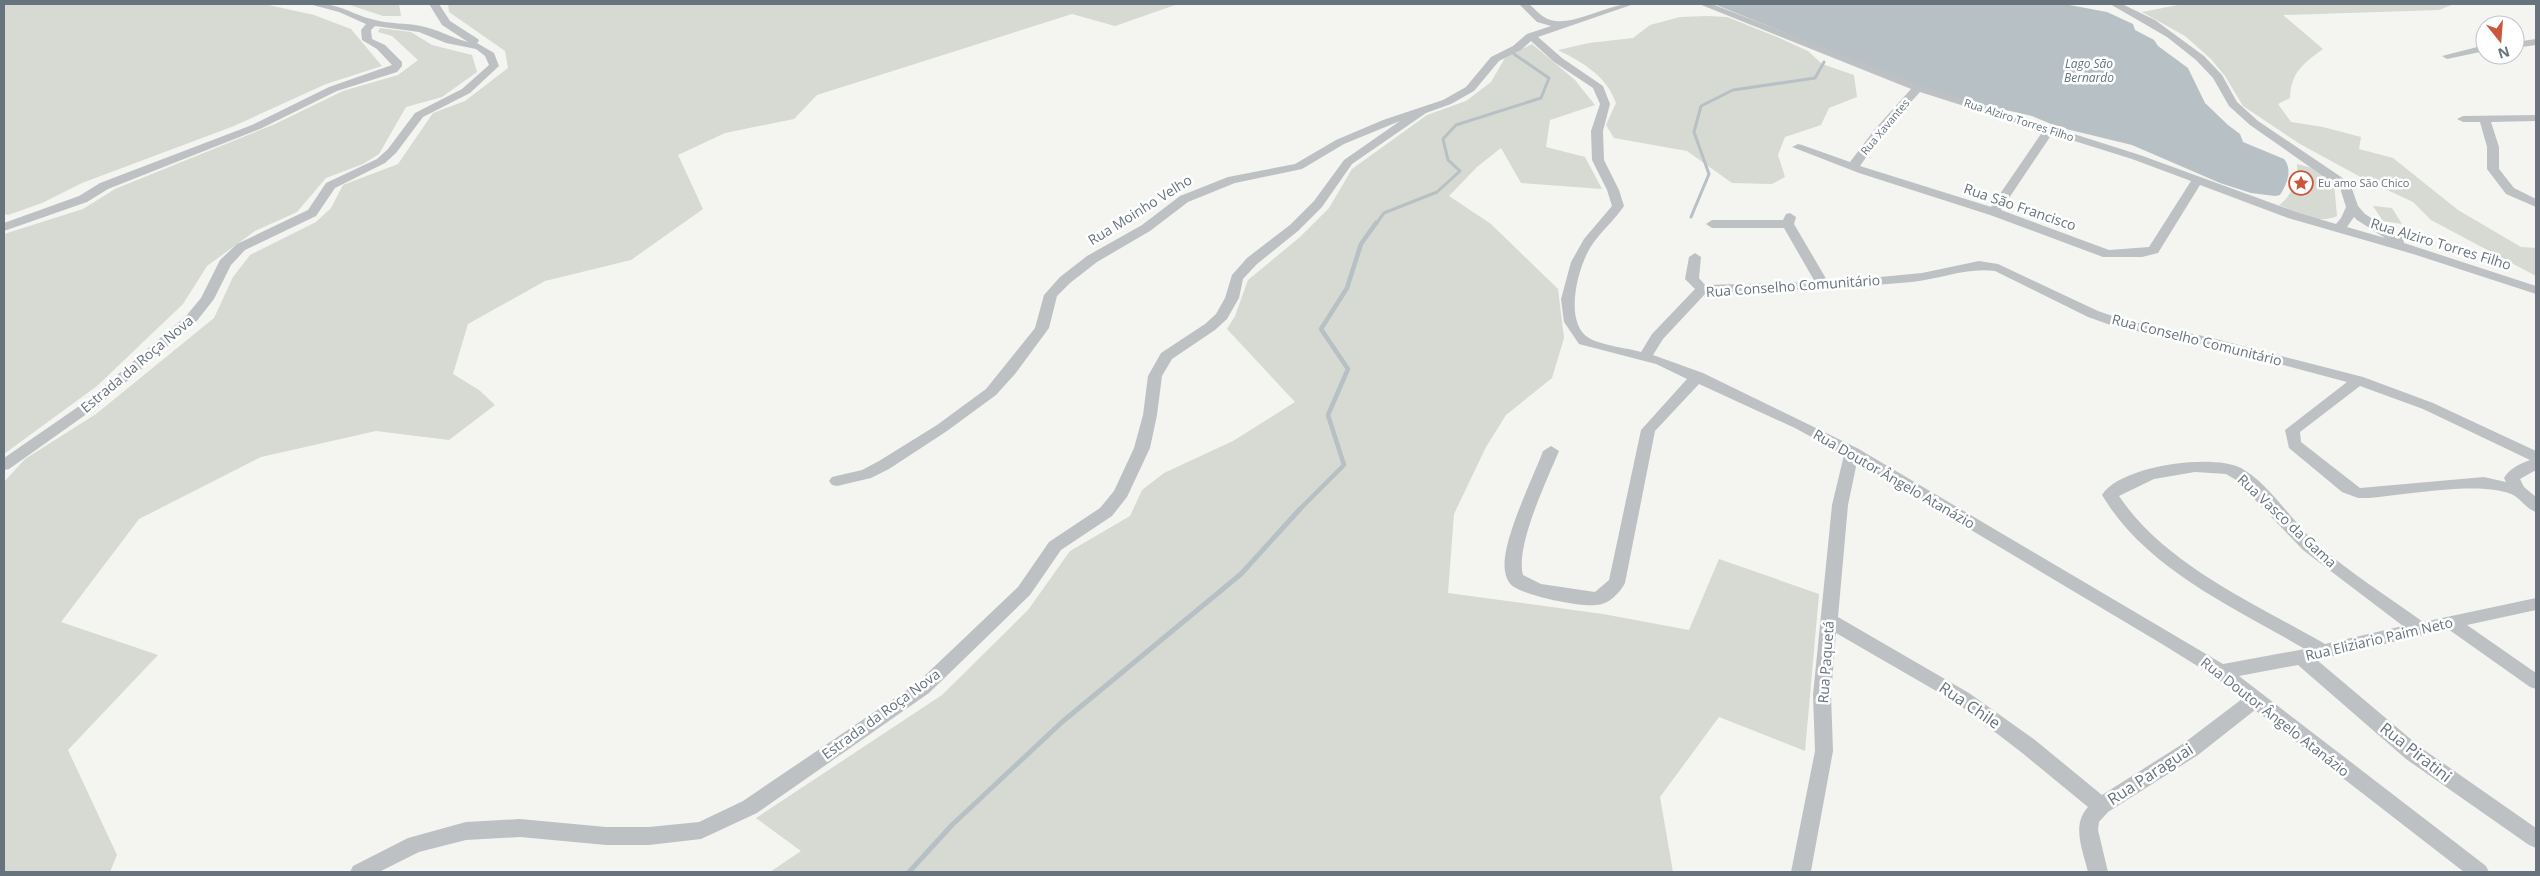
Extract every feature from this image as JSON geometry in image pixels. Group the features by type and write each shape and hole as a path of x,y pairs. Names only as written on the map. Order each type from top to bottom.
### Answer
{"street":[{"path":"314,4 342,10 372,23 421,29 450,41 482,49"},
{"path":"434,4 446,23 454,30 471,38 482,49"},
{"path":"1524,4 1541,20 1558,25"},
{"name":"Rua Moinho Velho","path":"837,482 866,474 884,465 942,428 990,392 1010,371 1038,334 1051,295 1065,280 1092,259 1146,228 1184,199 1232,180 1304,164 1340,142 1398,117 1422,112 1466,92 1495,59 1517,48 1531,36 1558,25 1629,4"},
{"name":"Rua Alziro Torres Filho","path":"1704,4 1918,88 2198,179 2292,215 2418,251 2536,290"},
{"path":"2115,4 2151,22 2200,58 2218,77 2232,104 2254,123 2346,186 2352,207 2362,217 2418,251"},
{"path":"4,227 83,199 112,182 256,127 333,89 393,70 397,66 397,62 380,47 367,40 366,30 372,23"},
{"name":"Rua Doutor Ângelo Atanázio","path":"1531,36 1558,60 1598,86 1605,104 1597,131 1598,160 1613,190 1618,206 1612,216 1604,220 1583,248 1570,283 1568,314 1575,332 1584,341 1645,357 1698,376 1852,452 2221,672 2360,782 2479,872"},
{"name":"Estrada da Roça Nova","path":"4,465 93,403 191,319 207,299 225,263 241,247 312,213 319,205 326,190 335,182 369,168 387,156 416,118 424,111 460,95 490,72 494,64 490,55 482,49"},
{"path":"2447,56 2475,50"},
{"name":"Rua Xavantes","path":"1852,167 1879,131 1918,88"},
{"name":"Estrada da Roça Nova","path":"360,872 415,844 445,835 481,829 520,828 606,836 649,836 701,830 750,807 923,688 1024,590 1055,546 1100,516 1121,493 1142,448 1150,415 1155,376 1166,356 1210,327 1222,316 1232,298 1236,278 1318,204 1348,162 1422,112"},
{"path":"2463,119 2536,118"},
{"path":"2485,119 2493,148 2493,169 2510,191 2536,203"},
{"path":"1994,212 2049,130"},
{"name":"Rua São Francisco","path":"1798,147 1852,167 1994,212 2108,254 2142,253 2154,250 2198,179"},
{"path":"2510,191 2536,190"},
{"path":"2337,229 2346,220 2352,207"},
{"path":"1712,224 1789,220 1824,286"},
{"path":"1694,257 1692,279 1702,289"},
{"name":"Rua Conselho Comunitário","path":"1645,357 1657,338 1702,289 1824,286 1922,278 1979,265 1998,268 2093,314 2121,324 2208,341 2358,380 2428,406 2536,457"},
{"path":"1551,451 1519,534 1511,569 1516,579 1529,587 1596,599 1605,595 1617,583 1648,430 1698,376"},
{"path":"2358,380 2292,430 2294,444 2348,488 2358,493 2369,494 2484,482 2518,490"},
{"name":"Rua Paquetá","path":"1800,871 1824,751 1822,695 1829,620 1840,506 1852,452"},
{"path":"2536,464 2523,469 2512,478 2518,490 2536,506"},
{"name":"Rua Vasco da Gama","path":"2322,651 2220,593 2192,574 2144,536 2117,509 2110,495 2118,488 2162,471 2190,468 2225,468 2241,475 2250,483 2310,546 2350,580 2420,630"},
{"name":"Rua Eliziario Paim Neto","path":"2221,672 2301,657 2524,604 2536,604"},
{"name":"Rua Chile","path":"1829,620 1963,698 2028,746 2101,806"},
{"path":"2452,622 2536,682"},
{"name":"Rua Piratini","path":"2301,657 2413,753 2536,839"},
{"name":"Rua Paraguai","path":"2098,872 2088,830 2090,818 2101,806 2191,749 2256,699"}],"shaded area":[{"path":"4,4 264,4 314,15 351,29 382,66 326,84 234,126 82,183 42,203 8,215 4,214"},
{"path":"347,4 399,4 401,16 383,16"},
{"path":"448,4 1178,4 1115,26 1072,14 817,95 794,119 725,133 678,155 703,209 631,260 545,281 468,324 453,374 479,390 495,405 449,440 376,431 261,457 139,519 61,622 158,655 68,750 117,855 110,872 4,872 4,482 25,459 96,414 214,318 233,277 250,255 316,222 331,208 343,185 398,164 433,113 465,101 508,68 505,51 449,12"},
{"path":"2183,4 2454,4 2439,10 2283,15 2323,49 2299,69 2293,81 2290,98 2278,104 2291,122 2323,127 2361,137 2359,149 2393,158 2458,210 2521,247 2536,248 2536,276 2431,220 2413,202 2366,180 2300,144 2243,106 2225,76 2211,59 2185,36 2142,12"},
{"path":"1680,17 1727,17 1777,37 1808,51 1822,64 1854,75 1857,97 1829,108 1821,125 1785,137 1778,155 1785,177 1772,184 1732,183 1687,151 1614,138 1606,125 1616,103 1612,93 1593,71 1558,50 1589,43 1633,38 1650,25"},
{"path":"380,28 411,32 432,45 472,55 477,72 442,97 406,107 379,154 363,164 326,178 297,212 255,231 207,266 183,304 97,386 4,454 4,234 83,209 115,189 275,124 343,91 398,75 418,60 392,36 378,32"},
{"path":"1532,44 1575,80 1595,105 1550,120 1546,147 1585,157 1602,189 1521,183 1501,148 1477,167 1449,196 1491,224 1558,289 1564,338 1552,378 1506,415 1486,447 1454,514 1448,593 1603,614 1689,630 1719,559 1819,594 1805,751 1719,717 1660,797 1673,872 770,872 801,851 756,818 942,695 1028,610 1070,551 1130,516 1142,490 1164,473 1233,441 1295,402 1227,329 1235,316 1248,280 1300,237 1329,208 1352,169 1427,115 1466,101 1491,82 1505,58"},
{"path":"2297,164 2316,169 2334,183 2337,216 2322,219 2315,218 2279,205 2291,192"},
{"path":"2373,206 2392,208 2402,224 2383,221"}],"water":[{"name":"Lago São Bernardo","path":"1714,4 2064,4 2107,12 2133,24 2135,30 2154,40 2158,46 2188,68 2205,103 2240,134 2243,142 2284,159 2289,172 2287,182 2280,195 2251,193 2220,183 2132,145 2058,127 2032,116 1954,98 1901,80"}],"waterway":[{"path":"1376,224 1384,213 1437,192 1460,171 1448,160 1443,139 1456,125 1541,98 1549,78 1514,54"},
{"path":"1691,217 1709,174 1694,132 1701,106 1733,90 1815,78 1824,62"},
{"path":"1300,509 1344,465 1328,415 1348,369 1321,329 1347,288 1361,244 1376,223"},
{"path":"909,872 952,825 1062,722 1241,574 1300,509"}],"place":[{"name":"Eu amo São Chico","path":"2301,183"}]}
